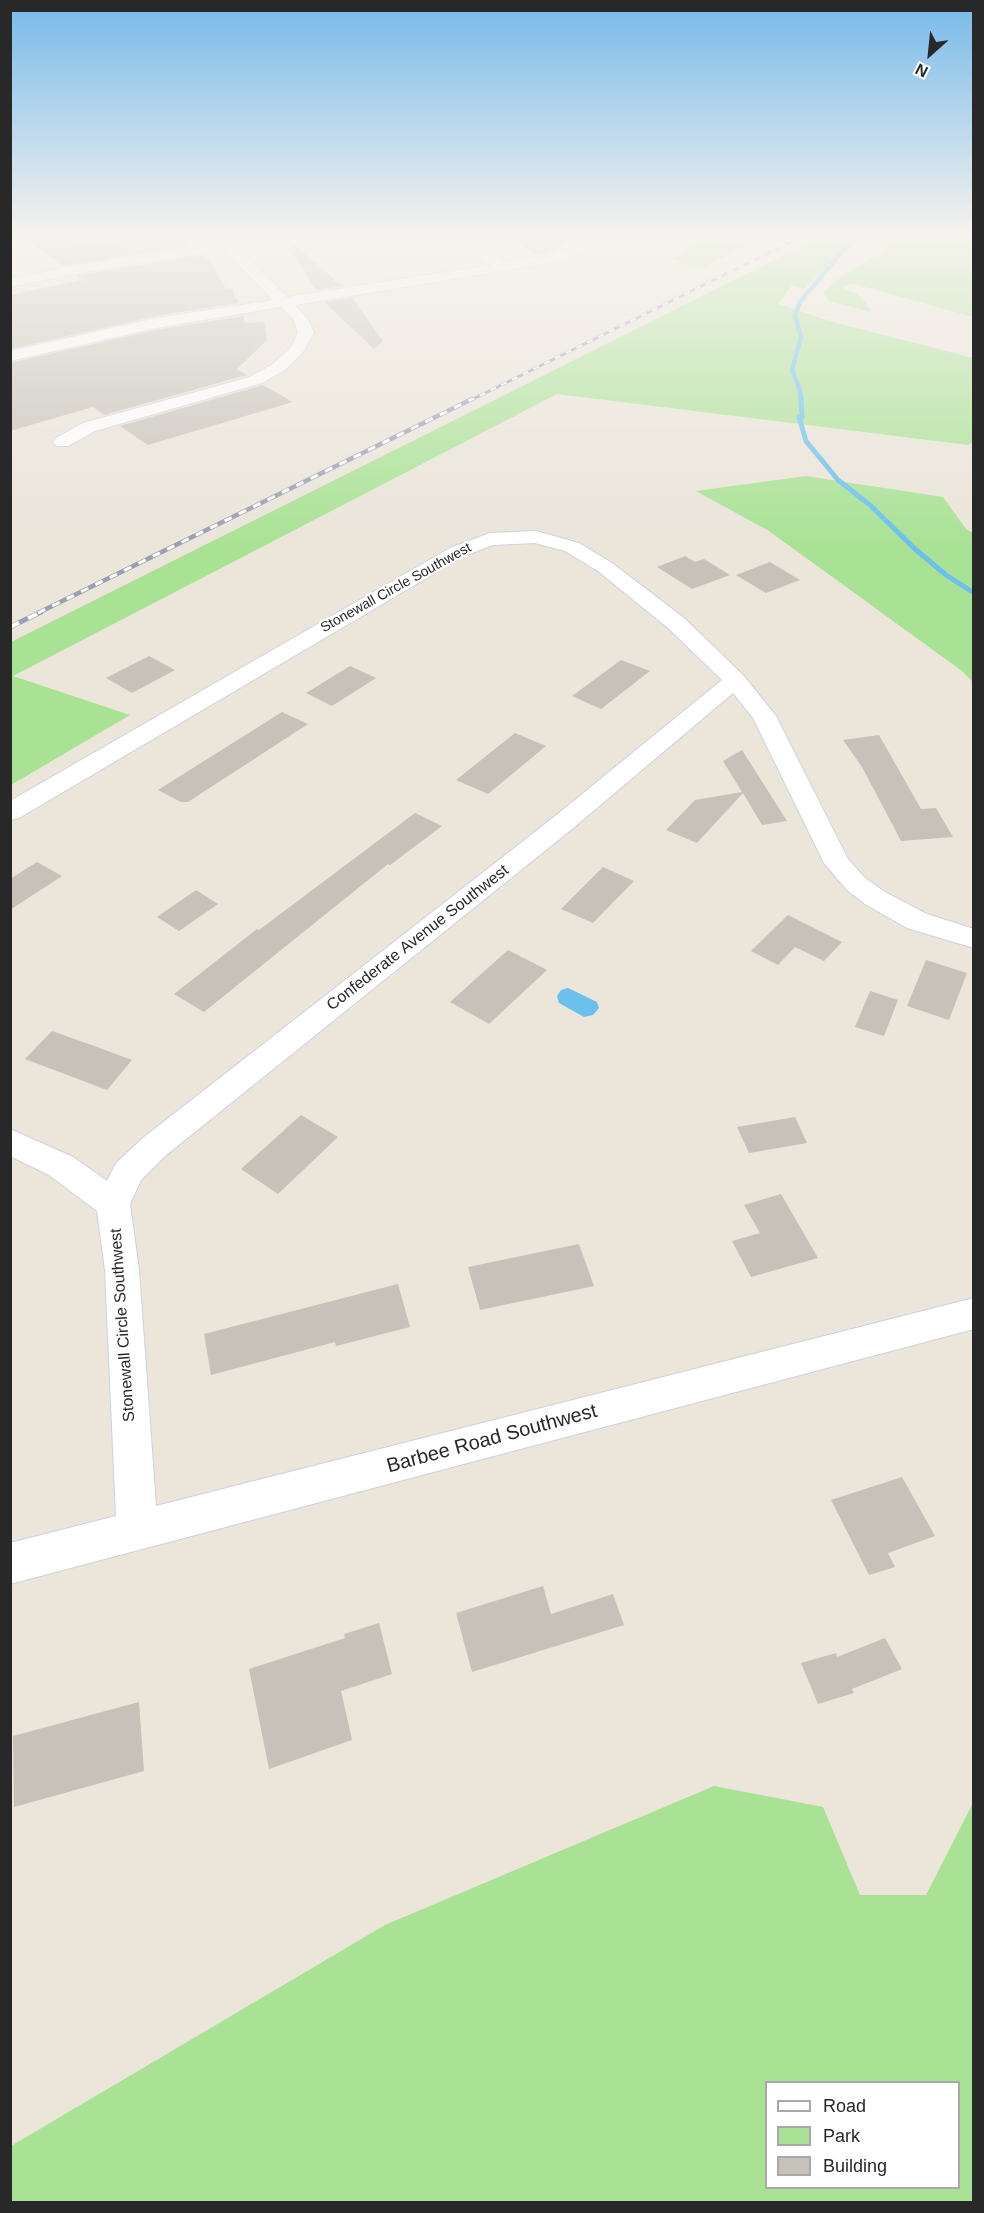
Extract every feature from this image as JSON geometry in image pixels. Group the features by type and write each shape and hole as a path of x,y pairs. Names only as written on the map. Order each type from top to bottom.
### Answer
{"street":[{"path":"10,357 103,335"},
{"path":"62,442 89,427 256,380 279,367 298,349 305,335"},
{"name":"Stonewall Circle Southwest","path":"10,812 457,552 490,539 536,537 572,547 605,567 676,623 735,680 764,716 837,863 856,884 875,898 917,921 974,939"},
{"name":"Confederate Avenue Southwest","path":"113,1204 128,1172 154,1147 563,823 735,680"},
{"name":"Stonewall Circle Southwest","path":"10,1141 61,1166 113,1204 122,1270 137,1531"},
{"name":"Barbee Road Southwest","path":"10,1564 974,1313"}],"green space":[{"path":"624,335 885,335 973,358 973,442 968,445 557,394 13,676 130,715 11,785 11,642"},
{"path":"806,476 943,497 966,529 973,533 973,682 962,671 769,531 696,491"},
{"path":"714,1786 823,1807 860,1895 926,1895 973,1803 973,2202 11,2202 11,2146 385,1925"}],"water":[{"path":"568,988 597,1002 599,1008 593,1015 584,1017 559,1003 557,996 561,990"}],"building":[{"path":"10,335 71,335 10,349"},
{"path":"133,335 266,335 267,340 237,369 247,375 104,415 93,407 10,431 10,363"},
{"path":"359,335 379,335 383,341 374,349"},
{"path":"263,385 293,402 148,445 120,426"},
{"path":"685,556 695,562 704,559 730,575 692,589 657,567"},
{"path":"770,562 800,580 766,593 736,575"},
{"path":"149,656 175,670 132,693 106,678"},
{"path":"621,660 650,671 601,709 572,696"},
{"path":"350,666 376,678 332,706 306,693"},
{"path":"282,712 308,724 188,802 181,802 158,790"},
{"path":"515,733 546,746 488,794 456,780"},
{"path":"879,735 921,809 936,808 953,837 901,841 862,767 843,740"},
{"path":"742,750 787,821 762,825 743,793 697,843 666,830 695,800 742,792 723,761"},
{"path":"415,813 442,826 390,865 388,864 204,1012 174,994 257,929 259,930"},
{"path":"37,862 62,876 10,910 10,879"},
{"path":"603,867 634,881 593,923 561,909"},
{"path":"196,890 218,904 179,931 157,917"},
{"path":"788,915 842,942 824,961 795,947 778,965 751,951"},
{"path":"508,950 547,970 489,1024 450,1002"},
{"path":"926,960 967,973 949,1020 907,1006"},
{"path":"870,991 898,1000 884,1036 855,1027"},
{"path":"52,1031 132,1060 107,1090 25,1059"},
{"path":"301,1115 338,1137 278,1194 241,1169"},
{"path":"795,1117 807,1143 749,1153 737,1127"},
{"path":"781,1194 818,1258 751,1277 732,1241 760,1233 744,1205"},
{"path":"579,1244 594,1286 480,1310 468,1267"},
{"path":"398,1284 410,1327 336,1346 335,1342 211,1375 204,1334"},
{"path":"902,1477 935,1536 888,1553 895,1567 869,1575 831,1500"},
{"path":"543,1586 551,1614 613,1594 624,1625 472,1672 456,1613"},
{"path":"379,1623 392,1674 341,1691 352,1740 269,1769 249,1669 345,1638 344,1634"},
{"path":"885,1638 902,1669 852,1689 854,1693 818,1704 801,1663 836,1653 837,1657"},
{"path":"139,1702 144,1771 14,1807 13,1736"}],"waterway":[{"path":"801,335 792,370 800,390 801,401"},
{"path":"801,399 802,417 799,417 806,441 838,480 870,505 915,549 946,575 974,593"}],"railway":[{"path":"469,401 602,335"},
{"path":"38,613 472,399"},
{"path":"10,627 41,612"}]}
